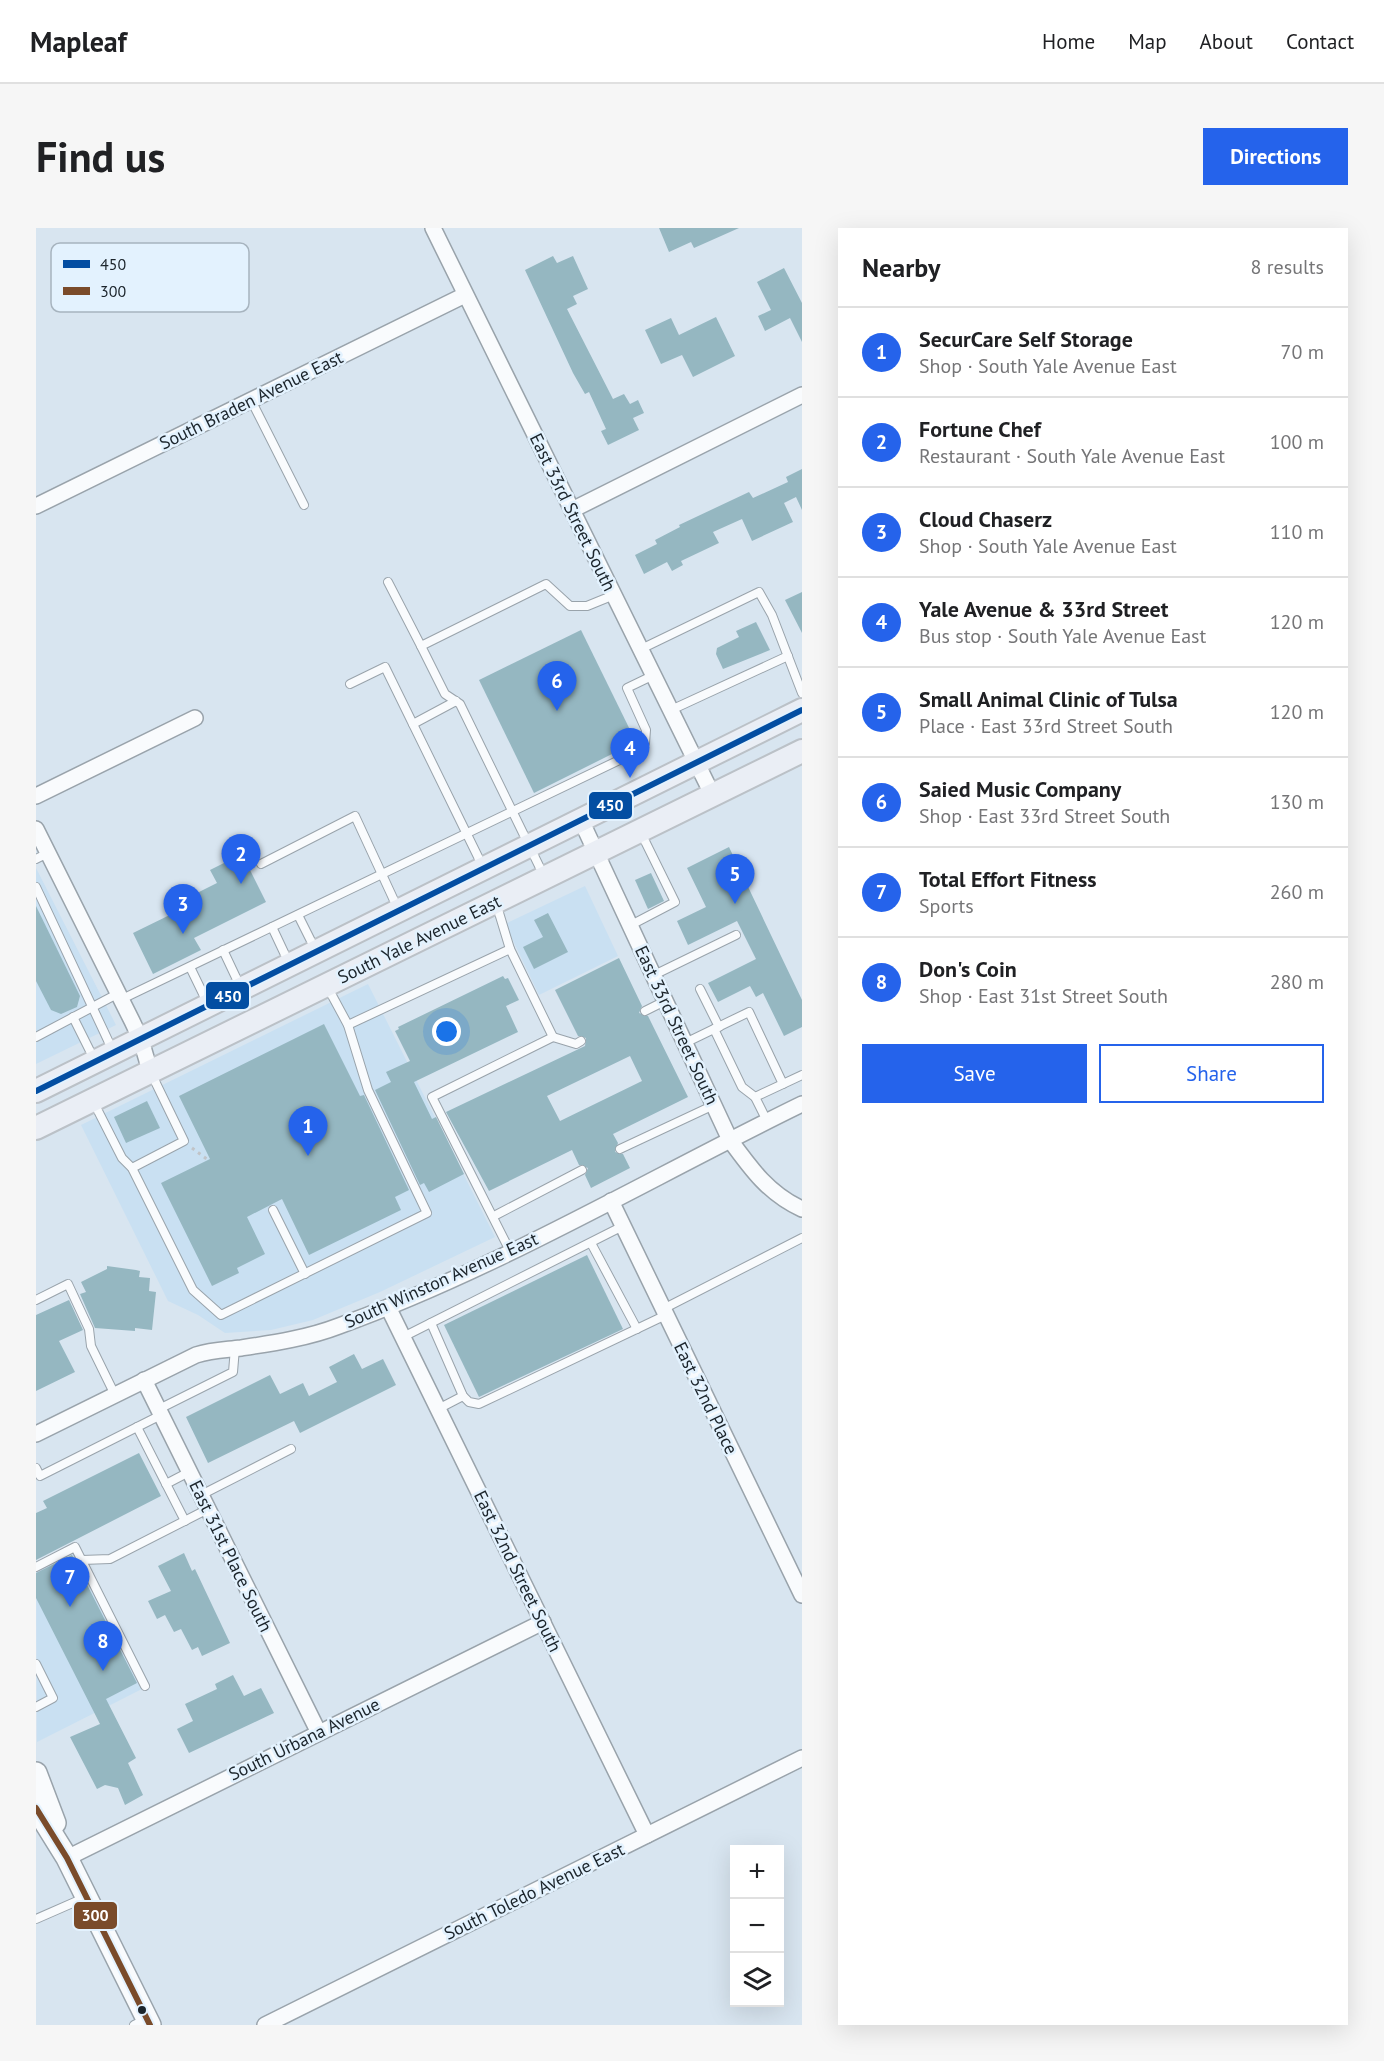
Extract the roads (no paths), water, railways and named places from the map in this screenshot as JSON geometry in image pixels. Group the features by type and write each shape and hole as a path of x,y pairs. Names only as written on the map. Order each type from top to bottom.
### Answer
{"main road":[{"name":"South Yale Avenue East","path":"36,1091 242,990 580,818 802,710"},
{"name":"South Yale Avenue East","path":"36,1128 802,751"},
{"path":"36,1773 67,1858"},
{"path":"36,1808 67,1858 87,1897 144,2023"}],"street":[{"name":"East 33rd Street South","path":"433,228 713,796"},
{"name":"South Braden Avenue East","path":"36,506 465,295"},
{"path":"572,510 802,395"},
{"path":"36,796 195,717"},
{"name":"East 33rd Street South","path":"580,818 730,1140 753,1172 770,1189 783,1201 802,1209"},
{"path":"36,831 42,856 121,996 141,1040 150,1071"},
{"name":"South Winston Avenue East","path":"37,1429 213,1349 235,1348 314,1334 388,1307 510,1251 802,1104"},
{"name":"East 32nd Place","path":"611,1200 802,1595"},
{"name":"East 32nd Street South","path":"388,1307 647,1835"},
{"name":"East 31st Place South","path":"144,1380 318,1731"},
{"name":"South Urbana Avenue","path":"67,1858 318,1731 543,1622"},
{"name":"South Toledo Avenue East","path":"265,2025 802,1758"}],"lane":[{"path":"251,400 304,505"},
{"path":"388,582 445,694 460,704 545,878"},
{"path":"421,646 546,584 570,606 587,606 614,594"},
{"path":"641,649 759,592 772,615 802,693"},
{"path":"671,710 788,656"},
{"path":"350,684 385,667 483,867"},
{"path":"36,1037 93,1007 190,967 636,752 645,743 646,730 627,688 654,675"},
{"path":"413,724 456,701"},
{"path":"261,864 355,816 398,910"},
{"path":"631,925 675,902 640,832"},
{"path":"36,887 93,1007 105,1057"},
{"path":"495,902 510,949 553,1036 576,1044 581,1041"},
{"path":"298,915 317,952"},
{"path":"272,927 290,965"},
{"path":"654,975 736,935"},
{"path":"348,1025 510,949"},
{"path":"223,950 242,990"},
{"path":"190,967 209,1006"},
{"path":"93,1100 122,1158 132,1168 193,1290 221,1315 428,1213 368,1090 348,1025 326,984"},
{"path":"700,989 742,1087 755,1097 767,1121"},
{"path":"645,1011 666,1001"},
{"path":"685,1043 749,1012 783,1084"},
{"path":"73,1017 105,1057"},
{"path":"510,1251 432,1097 553,1036"},
{"path":"132,1168 184,1141 150,1071"},
{"path":"755,1097 802,1075"},
{"path":"621,1149 715,1105"},
{"path":"494,1216 582,1170"},
{"path":"273,1210 305,1274"},
{"path":"403,1337 623,1226"},
{"path":"431,1323 463,1396 469,1402 478,1404 637,1329 802,1238"},
{"path":"591,1243 637,1329"},
{"path":"36,1300 68,1284 89,1329 91,1346 115,1395"},
{"path":"36,1468 40,1476 137,1427 233,1372 235,1348"},
{"path":"438,1409 463,1396"},
{"path":"137,1427 185,1521"},
{"path":"82,1560 110,1558 185,1521 204,1502 291,1449"},
{"path":"166,1484 189,1472"},
{"path":"36,1566 75,1547 146,1686"},
{"path":"36,1664 52,1698 36,1707"},
{"path":"36,1908 38,1918 87,1897"}],"place":[{"name":"Saied Music Company","path":"557,711"},
{"name":"Yale Avenue & 33rd Street","path":"630,778"},
{"name":"Fortune Chef","path":"241,884"},
{"name":"Small Animal Clinic of Tulsa","path":"735,904"},
{"name":"Cloud Chaserz","path":"183,934"},
{"name":"SecurCare Self Storage","path":"308,1156"},
{"name":"Total Effort Fitness","path":"70,1607"},
{"name":"Don's Coin","path":"103,1671"}]}
